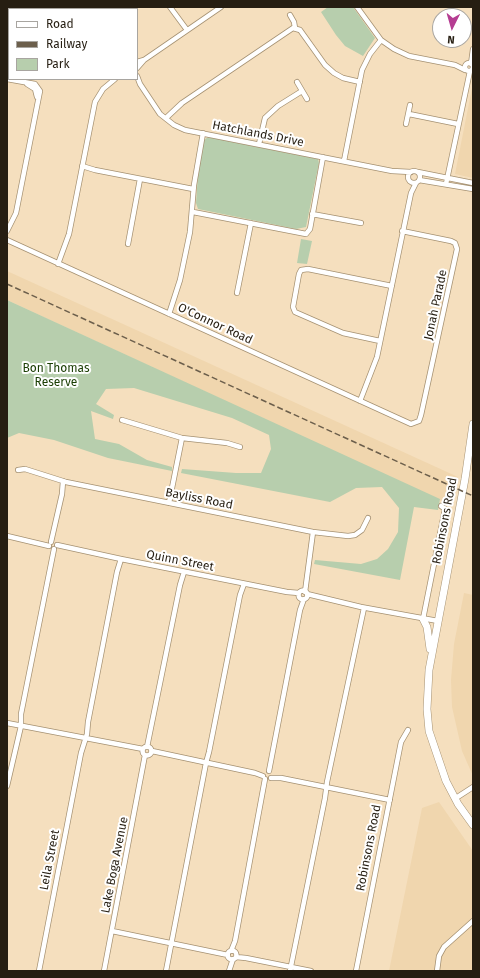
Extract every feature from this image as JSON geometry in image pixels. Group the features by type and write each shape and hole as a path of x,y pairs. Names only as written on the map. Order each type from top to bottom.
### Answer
{"main road":[{"name":"Robinsons Road","path":"430,665 465,480 473,424"},
{"path":"423,619 428,633 430,665 427,709 429,731 436,756 456,798 473,825"}],"street":[{"path":"170,7 185,31"},
{"path":"138,67 144,60 222,7"},
{"path":"357,7 381,40 401,53 470,68"},
{"path":"290,15 295,28 300,30 325,65 334,73 343,78 360,82"},
{"path":"167,120 177,108 295,28"},
{"path":"344,161 365,63 381,40"},
{"path":"447,181 472,52"},
{"path":"138,62 144,60"},
{"name":"Hatchlands Drive","path":"138,79 157,110 167,120 185,130 392,171 418,172"},
{"path":"7,231 16,213 38,99 35,89 26,83 12,80"},
{"path":"56,263 68,238 95,102 103,89 114,80"},
{"name":"Hatchlands Drive","path":"135,80 140,84"},
{"path":"297,82 307,99"},
{"path":"259,144 265,118 278,106 302,91"},
{"path":"406,124 410,105"},
{"path":"408,114 458,124"},
{"path":"167,313 180,280 193,212 193,190 203,133"},
{"path":"193,212 298,232 310,226 323,157"},
{"path":"82,168 193,190"},
{"name":"Hatchlands Drive","path":"392,171 408,180 417,181"},
{"path":"411,172 408,180 411,193"},
{"path":"358,400 376,361 402,231 411,193 417,181 418,172 473,189"},
{"path":"128,244 140,179"},
{"path":"417,181 473,183"},
{"path":"312,214 361,223"},
{"path":"237,293 251,223"},
{"name":"Jonah Parade","path":"402,231 451,241 457,246 421,415 416,423"},
{"name":"O'Connor Road","path":"7,240 404,422 416,423"},
{"path":"380,341 343,333 304,316 294,304 299,278 304,272 312,270 392,286"},
{"path":"122,420 182,438 240,447"},
{"path":"169,503 182,438"},
{"name":"Bayliss Road","path":"18,470 25,469 64,482 315,532 348,536 355,535 362,530 368,518"},
{"path":"7,786 51,560 64,482"},
{"name":"Robinsons Road","path":"423,619 445,509 441,506"},
{"path":"229,971 315,532"},
{"name":"Quinn Street","path":"7,536 438,622"},
{"name":"Leila Street","path":"39,971 120,559"},
{"name":"Lake Boga Avenue","path":"104,971 182,571"},
{"path":"166,971 242,583"},
{"path":"292,969 362,608"},
{"path":"7,723 390,800"},
{"name":"Robinsons Road","path":"356,971 401,742 408,730"},
{"path":"456,798 473,787"},
{"path":"437,971 439,956 444,946 473,921"},
{"path":"112,931 232,955 292,969 311,971"}],"shaded area":[{"path":"473,88 473,178 455,174"},
{"path":"7,271 458,477 452,506 7,300"},
{"path":"464,593 473,595 473,776 462,751 452,707 451,680 454,644"},
{"path":"439,802 473,851 473,971 389,971 422,808"}],"green space":[{"path":"328,7 353,7 375,38 363,56 345,46 336,35 321,12"},
{"path":"208,137 318,159 319,163 306,227 296,229 198,209 196,203 198,174 204,140"},
{"path":"301,239 312,241 307,264 297,263"},
{"name":"Bon Thomas Reserve","path":"7,300 440,499 438,510 414,507 400,580 314,564 315,560 361,564 377,559 388,549 398,532 399,508 382,487 356,488 330,502 181,473 182,469 236,473 261,473 271,449 269,435 232,418 134,388 106,389 96,404 114,415 113,419 91,411 95,439 119,444 147,460 172,467 172,471 108,458 54,440 19,433 7,438"}],"railway":[{"path":"7,284 473,496"}]}
